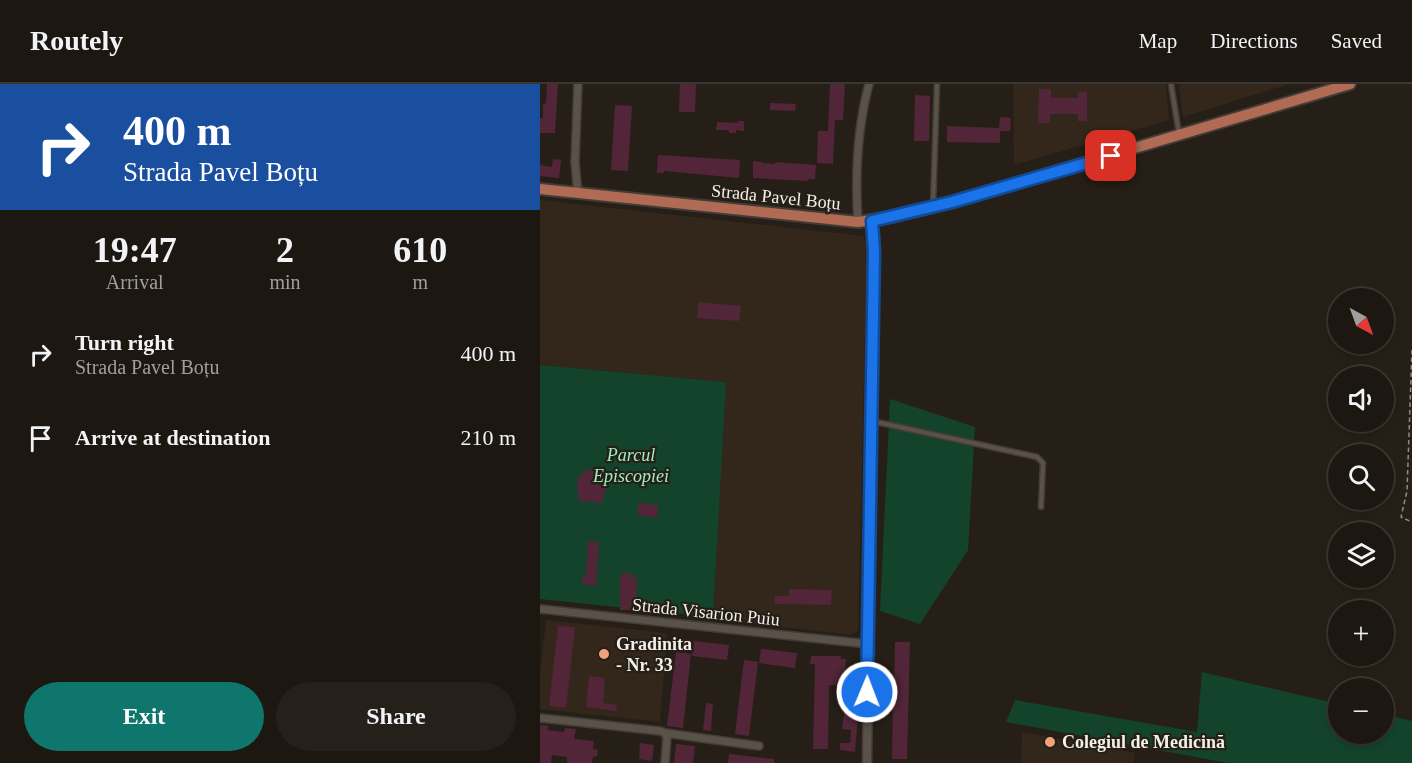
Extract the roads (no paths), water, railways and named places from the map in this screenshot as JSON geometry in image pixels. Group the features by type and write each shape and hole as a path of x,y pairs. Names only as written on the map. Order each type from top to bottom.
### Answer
{"main road":[{"name":"Strada Pavel Boțu","path":"540,189 858,222 872,221 933,207 1350,84"}],"street":[{"path":"578,84 575,162 578,194"},
{"path":"858,222 856,194 860,120 869,84"},
{"path":"867,763 874,252 872,221"},
{"name":"Strada Visarion Puiu","path":"540,609 868,644"},
{"path":"540,718 651,730 759,746"},
{"path":"665,763 666,733"}],"lane":[{"path":"933,207 937,84"},
{"path":"1171,84 1179,136"},
{"path":"872,421 1037,457 1043,463 1041,507"}],"place":[{"name":"Gradinita - Nr. 33","path":"604,654"},
{"name":"Colegiul de Medicină","path":"1050,742"}],"park label":[{"name":"Parcul Episcopiei","path":"631,466"}]}
